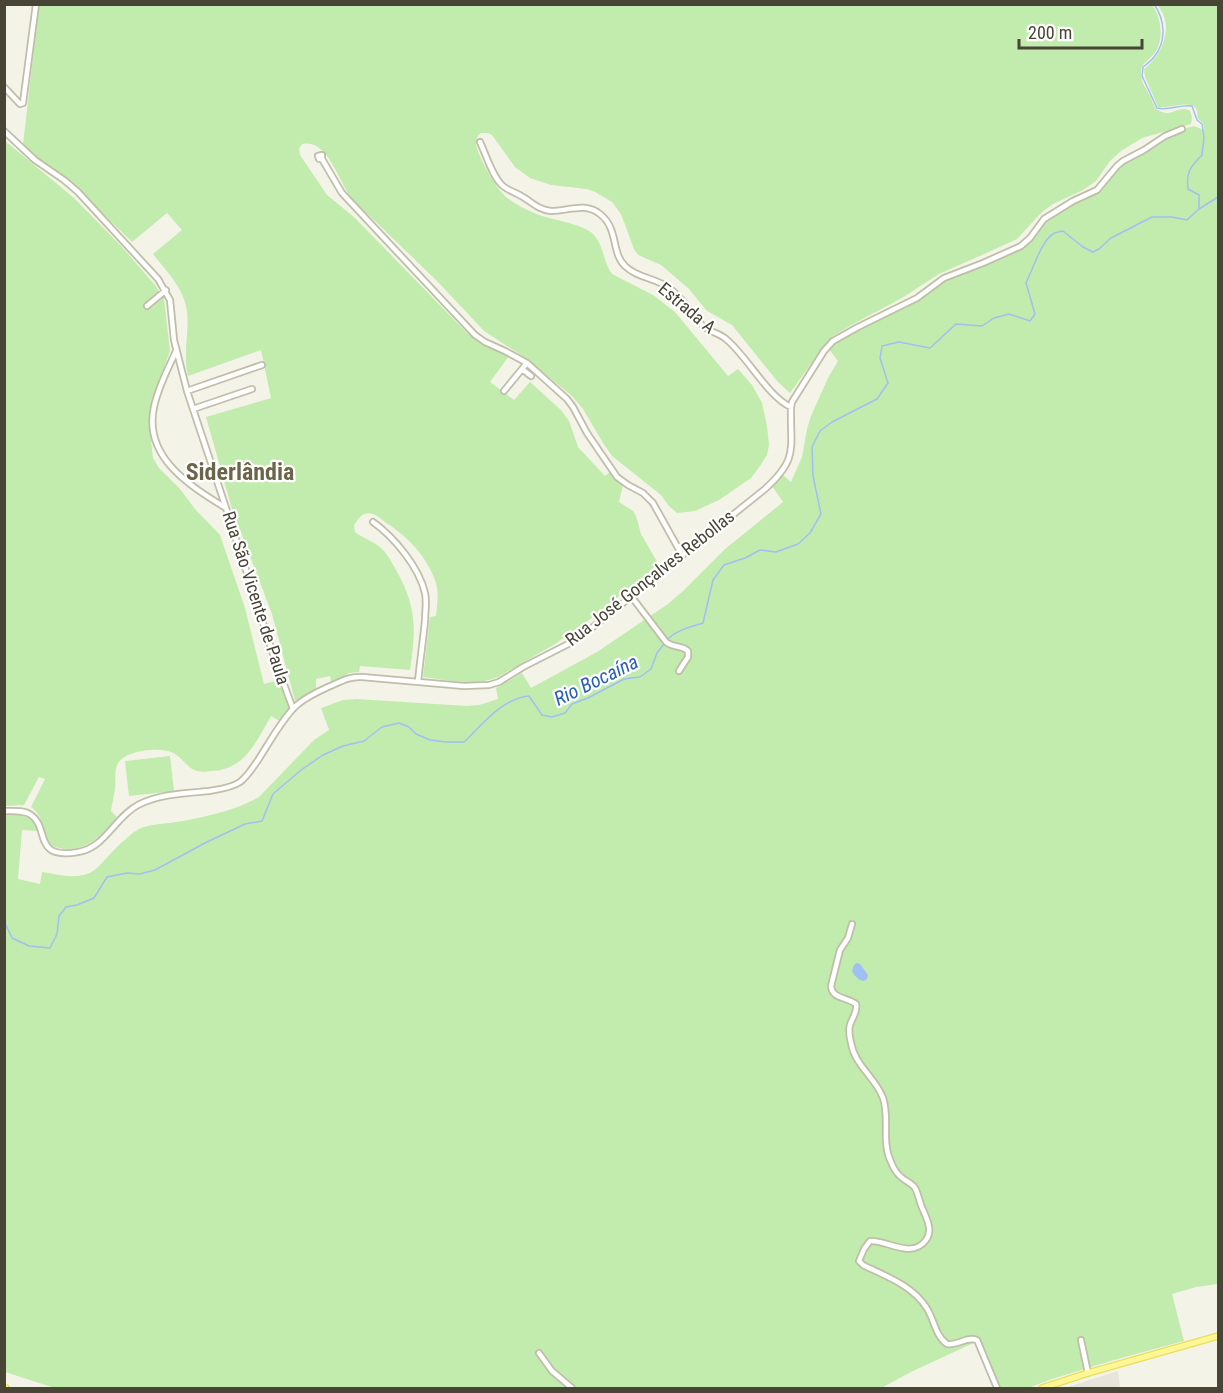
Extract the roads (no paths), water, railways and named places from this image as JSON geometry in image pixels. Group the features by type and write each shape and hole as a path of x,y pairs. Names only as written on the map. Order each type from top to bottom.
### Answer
{"main road":[{"path":"1042,1389 1088,1373 1218,1336"}],"street":[{"path":"4,87 21,105 24,100 36,4"},
{"path":"791,407 795,397 830,344 916,298 944,278 1021,246 1044,219 1073,201 1097,190 1117,165 1165,136 1182,129"},
{"path":"4,131 35,160 78,192 158,279 166,290 147,306"},
{"name":"Estrada A","path":"480,142 500,183 538,208 551,211 583,208 600,214 610,225 618,254 624,265 633,272 670,288 702,325 726,338 774,394 791,407"},
{"path":"322,159 342,193 476,335 484,342 527,363 567,399 617,477 648,496 682,555"},
{"name":"Rua São Vicente de Paula","path":"166,290 170,300 176,351 187,391 273,654 293,708"},
{"path":"176,351 154,408 153,426 158,448 171,467 199,491 226,508"},
{"path":"504,391 527,363"},
{"path":"187,391 262,365"},
{"path":"522,369 531,376"},
{"path":"193,409 252,389"},
{"name":"Rua José Gonçalves Rebollas","path":"4,811 26,813 34,817 46,846 50,849 63,853 84,851 97,844 125,814 140,804 170,796 222,789 240,783 251,771 293,708 308,697 350,677 464,686 495,684 528,664 578,639 765,489 783,470 790,457 792,449 791,407"},
{"path":"373,522 402,552 416,573 425,594 418,682"},
{"path":"631,596 670,646 685,648 688,651 688,657 679,671"},
{"path":"852,924 848,938 838,955 831,990 836,995 856,1004 857,1011 849,1029 851,1046 883,1098 886,1144 890,1159 898,1174 915,1187 927,1218 929,1231 926,1240 915,1247 897,1248 878,1241 870,1241 859,1261 913,1292 927,1308 940,1338 947,1344 954,1345 969,1338 977,1340 997,1389"},
{"path":"1081,1340 1088,1373"},
{"path":"538,1353 552,1371 572,1389"}],"water":[{"path":"857,963 868,975 864,981 855,976 852,971"}],"waterway":[{"name":"Rio Bocaína","path":"667,640 679,631 703,623 713,580 724,565 760,550 776,552 798,544 810,533 821,514 813,476 812,447 820,431 832,422 877,399 888,383 880,358 882,346 899,342 930,348 956,324 982,326 994,318 1009,314 1030,321 1035,314 1026,283 1041,249 1054,233 1063,231 1093,252 1111,238 1152,217 1187,220 1199,209 1199,195 1188,189 1188,174 1202,155 1204,138 1202,124 1197,120 1192,106 1157,108 1142,76 1143,67 1152,60 1163,37 1162,24 1154,4"},
{"path":"1199,209 1218,197"},
{"name":"Rio Bocaína","path":"4,921 12,938 29,946 50,948 57,934 59,916 66,907 94,898 107,877 155,870 245,824 262,821 273,794 323,755 343,746 364,741 382,727 399,723 430,740 464,742 501,707 529,696 542,715 552,717 565,713 572,704 624,679 640,677 651,669 657,653 664,644"}],"district":[{"name":"Siderlândia","path":"240,472"}]}
